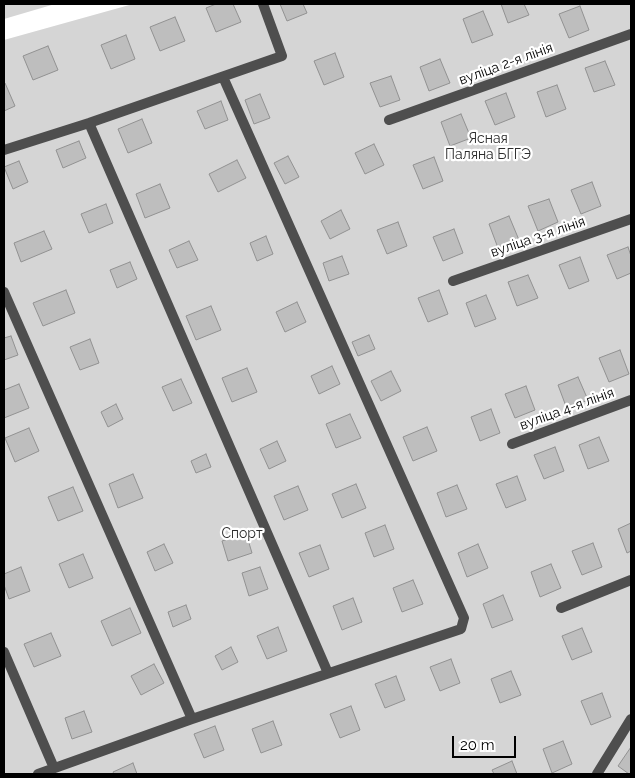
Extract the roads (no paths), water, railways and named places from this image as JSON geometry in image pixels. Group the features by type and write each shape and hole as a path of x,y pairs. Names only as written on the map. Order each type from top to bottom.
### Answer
{"street":[{"path":"4,150 89,123 282,56 263,4"},
{"name":"вуліца 2-я лінія","path":"389,120 631,34"},
{"path":"38,774 192,719 461,629 464,618 223,77"},
{"path":"89,123 328,673"},
{"name":"вуліца 3-я лінія","path":"453,281 631,219"},
{"path":"4,292 192,719"},
{"name":"вуліца 4-я лінія","path":"512,444 631,400"},
{"path":"561,608 631,580"},
{"path":"4,652 54,768"},
{"path":"597,774 631,719"}],"park label":[{"name":"Ясная Паляна БГГЭ","path":"488,148"},
{"name":"Спорт","path":"242,534"}]}
